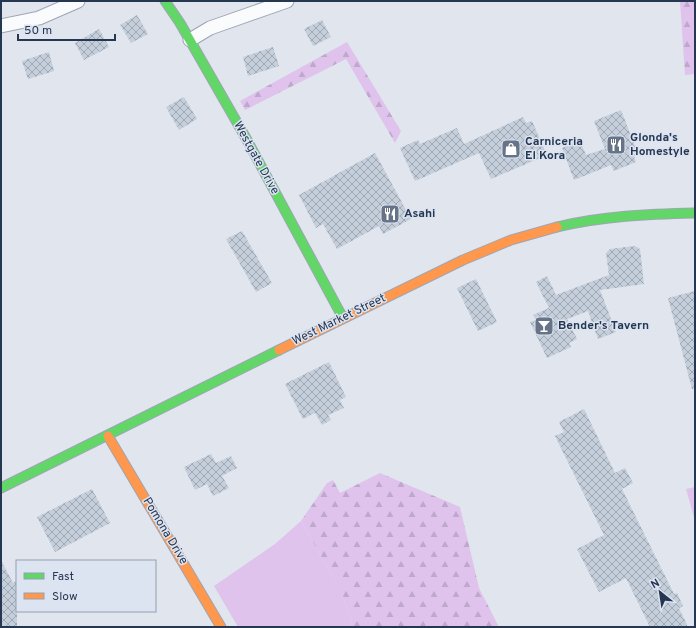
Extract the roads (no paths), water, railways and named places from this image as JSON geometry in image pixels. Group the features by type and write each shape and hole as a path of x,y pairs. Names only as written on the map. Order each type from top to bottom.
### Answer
{"main road":[{"name":"Westgate Drive","path":"165,1 180,23 247,140 343,318"},
{"name":"West Market Street","path":"1,488 473,255 518,238 569,224 638,215 695,213"},
{"name":"Pomona Drive","path":"108,436 221,627"}],"street":[{"path":"1,26 39,18 78,1"},
{"path":"190,40 210,28 287,1"}],"place":[{"name":"Glonda's Homestyle","path":"616,145"},
{"name":"Carniceria El Kora","path":"511,149"},
{"name":"Asahi","path":"390,214"},
{"name":"Bender's Tavern","path":"544,326"}]}
